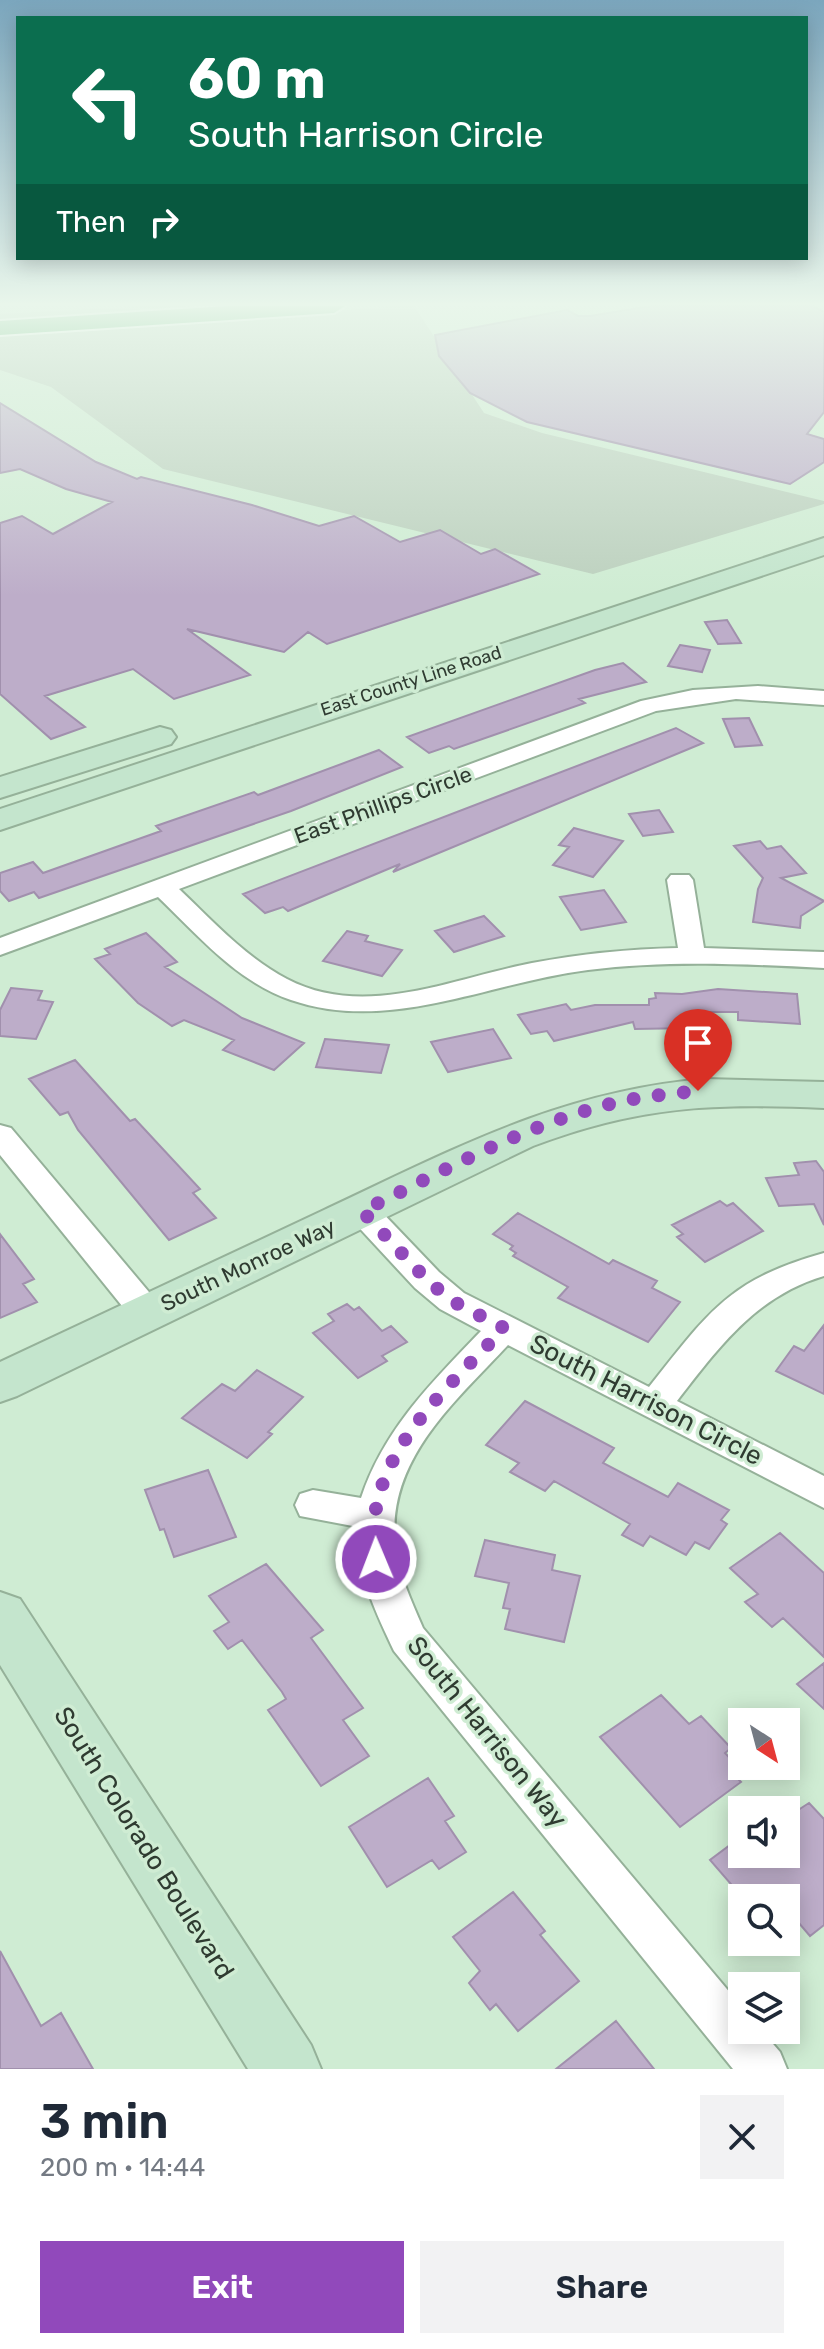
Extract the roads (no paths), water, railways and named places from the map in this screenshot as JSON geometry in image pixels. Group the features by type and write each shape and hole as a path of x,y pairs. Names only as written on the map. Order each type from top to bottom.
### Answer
{"main road":[{"name":"East County Line Road","path":"0,788 824,524"},
{"name":"East County Line Road","path":"0,820 824,546"},
{"name":"South Monroe Way","path":"0,1383 518,1136 608,1104 698,1091 824,1095"},
{"name":"South Colorado Boulevard","path":"0,1616 287,2069"}],"street":[{"name":"East Phillips Circle","path":"0,947 649,706 773,682 824,698"},
{"path":"680,880 692,955"},
{"path":"161,886 257,974 300,995 327,1002 392,1004 420,1000 540,969 634,957 692,955 824,960"},
{"path":"0,1135 147,1313"},
{"name":"South Harrison Circle","path":"362,1211 427,1280 452,1301 824,1493"},
{"path":"655,1405 741,1301 765,1284 797,1270 824,1264"},
{"name":"South Harrison Way","path":"504,1328 408,1432 389,1465 375,1515 376,1559 387,1599 408,1639 763,2069"},
{"path":"313,1505 375,1515"}]}
